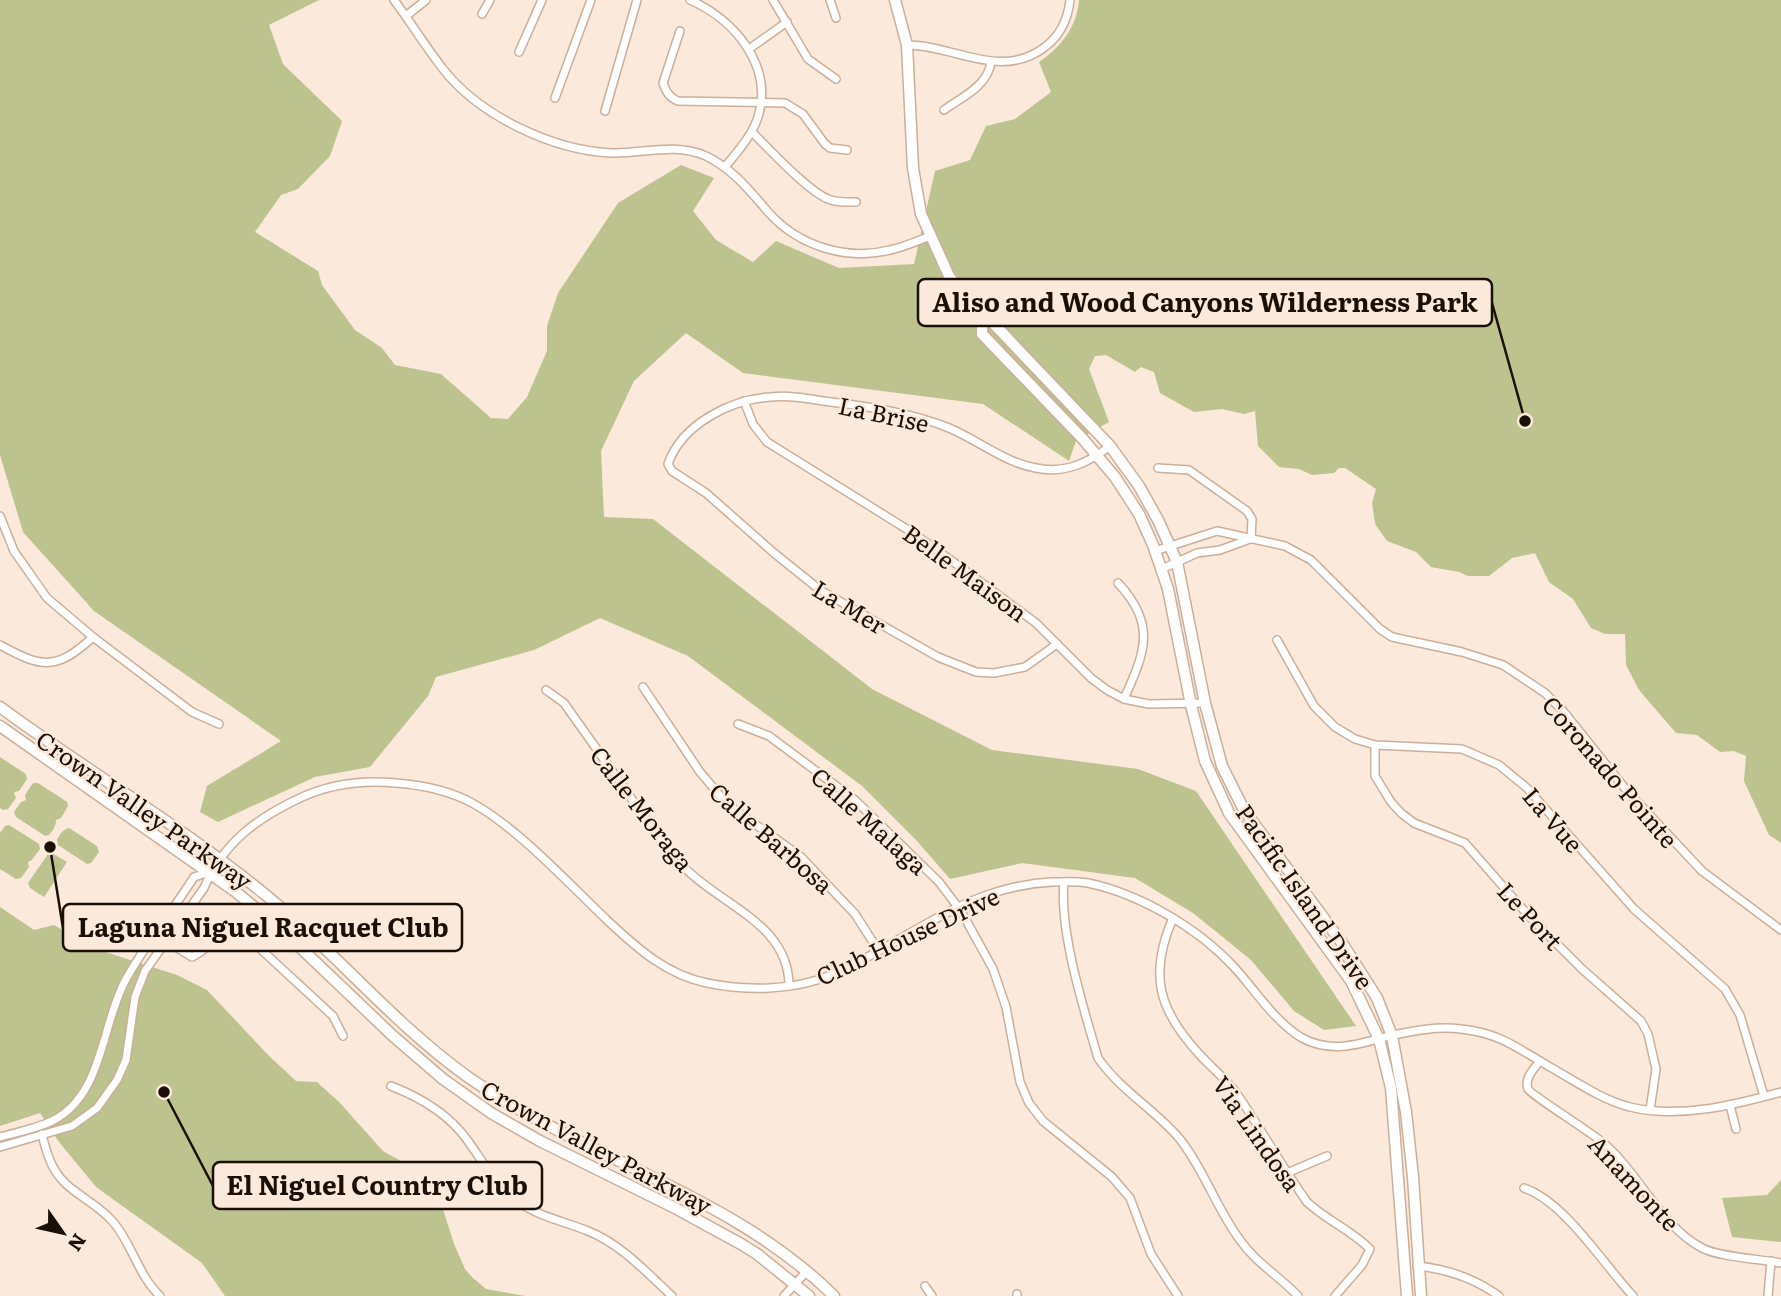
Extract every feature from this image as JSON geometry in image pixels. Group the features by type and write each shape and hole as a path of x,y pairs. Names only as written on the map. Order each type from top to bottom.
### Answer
{"main road":[{"name":"Pacific Island Drive","path":"895,0 907,45 913,168 921,214 930,236 956,287 982,320 992,323 1110,446 1139,486 1177,562 1205,703 1222,766 1244,810 1348,953 1377,998 1392,1036 1406,1112 1420,1296"},
{"name":"Pacific Island Drive","path":"982,320 982,334 1097,456 1115,477 1139,514 1162,569 1205,761 1229,813 1351,981 1379,1039 1391,1088 1407,1293"},
{"name":"Crown Valley Parkway","path":"0,707 219,859 282,909 416,1034 467,1076 524,1112 719,1210 773,1245 834,1296"},
{"name":"Crown Valley Parkway","path":"0,726 210,872 285,933 412,1053 473,1101 540,1141 713,1228 757,1254 809,1296"},
{"path":"1402,1246 1417,1266 1407,1293"}],"street":[{"path":"394,0 460,88 481,105 533,135 594,151 635,152 670,148 690,150 725,167 777,222 794,234 829,250 850,254 872,253 891,250 930,236"},
{"path":"406,16 426,0"},
{"path":"482,14 490,0"},
{"path":"519,52 542,0"},
{"path":"555,99 591,0"},
{"path":"605,111 637,0"},
{"path":"690,0 729,24 749,49 759,80 761,104 752,132 725,167"},
{"path":"773,0 808,59 836,79"},
{"path":"830,0 836,18"},
{"path":"907,45 924,45 991,62 1017,62 1034,56 1060,32 1068,15 1070,0"},
{"path":"749,49 787,22"},
{"path":"680,31 663,83 665,91 671,97 678,101 785,103 796,108 830,148 847,150"},
{"path":"944,110 981,84 989,72 991,62"},
{"path":"752,132 826,198 838,202 856,202"},
{"name":"La Brise","path":"667,464 683,439 701,423 723,409 744,401 771,397 796,397 898,413 946,427 1014,461 1035,468 1076,467 1110,446"},
{"name":"Belle Maison","path":"744,401 753,424 767,442 913,533 1022,612 1091,678 1124,699 1149,704 1205,703"},
{"name":"La Mer","path":"667,464 672,471 706,494 820,590 948,662 975,672 1010,672 1032,663 1057,644"},
{"path":"1158,468 1189,470 1247,511 1252,519 1251,539 1220,550 1197,553 1162,569"},
{"path":"0,516 14,551 47,598 93,637 192,712 219,724"},
{"name":"Coronado Pointe","path":"1155,551 1217,531 1285,546 1311,560 1380,629 1392,637 1462,652 1503,665 1545,693 1563,711 1628,792 1702,871 1781,930"},
{"path":"1118,583 1141,615 1144,635 1136,673 1124,699"},
{"path":"0,645 28,660 51,662 67,658 93,637"},
{"name":"La Vue","path":"1276,640 1314,706 1335,727 1355,739 1375,745 1462,749 1499,765 1527,788 1634,909 1725,989 1740,1015 1764,1096"},
{"name":"Calle Barbosa","path":"643,687 700,772 727,804 779,839 810,865 855,914 878,950"},
{"name":"Calle Moraga","path":"546,690 564,704 654,830 687,870 762,926 775,940 788,967 789,986"},
{"name":"Calle Malaga","path":"738,724 769,736 855,800 939,882 961,911 993,969 1006,1007 1020,1082 1029,1103 1043,1121 1112,1177 1130,1198 1151,1254 1178,1296"},
{"name":"Le Port","path":"1375,745 1375,776 1401,813 1414,823 1465,843 1528,915 1582,969 1640,1021 1648,1034 1656,1069 1650,1110"},
{"name":"Club House Drive","path":"0,1147 72,1126 97,1108 117,1080 126,1060 135,997 145,971 204,888 210,872 229,845 250,826 319,790 358,783 386,782 413,784 471,802 502,823 634,945 688,978 746,988 789,986 830,975 977,896 1014,885 1082,882 1133,896 1173,918 1230,962 1274,1013 1299,1036 1309,1041 1339,1047 1356,1046 1429,1029 1483,1031 1513,1043 1609,1100 1632,1108 1650,1110 1680,1111 1730,1105 1781,1091"},
{"name":"Club House Drive","path":"0,1137 39,1126 70,1108 81,1094 101,1051 112,1010 125,982 194,877 210,872"},
{"path":"1064,882 1067,934 1098,1058 1116,1080 1178,1137 1190,1153 1238,1238 1256,1261 1298,1296"},
{"name":"Via Lindosa","path":"1173,918 1165,936 1160,967 1160,985 1169,1016 1199,1054 1234,1090 1307,1202 1317,1212 1359,1238 1370,1249 1362,1265 1335,1296"},
{"path":"155,934 192,957 204,952 223,931 232,928 241,931 333,1016 343,1036"},
{"name":"Anamonte","path":"1540,1061 1528,1077 1527,1088 1532,1096 1559,1110 1604,1143 1663,1213 1689,1239 1703,1249 1714,1252 1781,1263"},
{"path":"391,1086 436,1108 451,1121 512,1198 526,1208 608,1242 672,1296"},
{"path":"1730,1105 1736,1129"},
{"path":"39,1126 49,1163 71,1188 104,1212 115,1224 143,1277 160,1296"},
{"path":"1287,1173 1327,1156"},
{"path":"1524,1188 1538,1193 1556,1206 1633,1296"},
{"path":"1768,1296 1771,1261"},
{"path":"1417,1266 1438,1268 1473,1280 1499,1296"},
{"path":"784,1296 807,1271"},
{"path":"925,1286 932,1296"}],"green space":[{"path":"0,0 319,0 269,25 283,64 342,121 330,156 298,189 281,195 255,232 318,271 322,285 355,330 382,348 395,365 441,374 491,418 508,419 527,397 547,351 547,326 558,293 618,203 681,165 714,178 693,211 716,240 753,262 776,241 839,268 914,264 935,171 970,160 986,126 1015,119 1051,92 1039,62 1066,36 1075,19 1079,0 1781,0 1781,843 1769,835 1744,781 1746,756 1734,751 1720,752 1697,735 1676,733 1639,690 1626,665 1625,634 1605,634 1591,628 1573,599 1549,582 1535,553 1512,558 1489,576 1468,576 1431,567 1416,552 1387,541 1375,524 1372,503 1376,489 1345,468 1339,468 1334,473 1312,475 1299,469 1279,467 1258,446 1255,411 1244,414 1222,409 1194,412 1160,393 1154,372 1141,367 1135,372 1106,355 1095,356 1089,369 1109,422 1076,441 1069,461 983,404 743,373 686,333 634,381 601,451 604,517 653,519 872,689 992,750 1138,769 1196,791 1356,1026 1324,1030 1294,1011 1251,960 1193,913 1135,878 1022,863 950,879 917,841 862,786 688,656 600,618 534,650 436,677 428,696 370,767 315,777 218,822 200,812 207,786 281,741 94,611 23,532 0,455"},
{"path":"0,757 26,774 27,779 19,791 14,792 16,798 8,809 3,810 0,808"},
{"path":"33,783 38,783 67,802 68,806 61,818 56,820 49,835 45,836 16,817 14,812 21,802 26,800 25,795"},
{"path":"9,825 39,844 40,849 28,862 29,867 21,878 16,879 0,869 0,833"},
{"path":"69,828 97,846 99,852 91,863 87,864 58,845 60,834"},
{"path":"52,853 67,862 44,897 30,888 28,883 48,854"},
{"path":"0,907 34,930 54,925 93,948 177,975 207,990 296,1081 317,1082 340,1103 383,1151 406,1164 442,1206 454,1244 465,1269 473,1278 486,1289 525,1296 225,1296 202,1263 96,1187 59,1142 40,1113 0,1126"},
{"path":"1781,1180 1781,1242 1732,1237 1722,1198 1767,1195"}],"place":[{"name":"Aliso and Wood Canyons Wilderness Park","path":"1525,421"},
{"name":"Laguna Niguel Racquet Club","path":"50,847"},
{"name":"El Niguel Country Club","path":"164,1092"}]}
